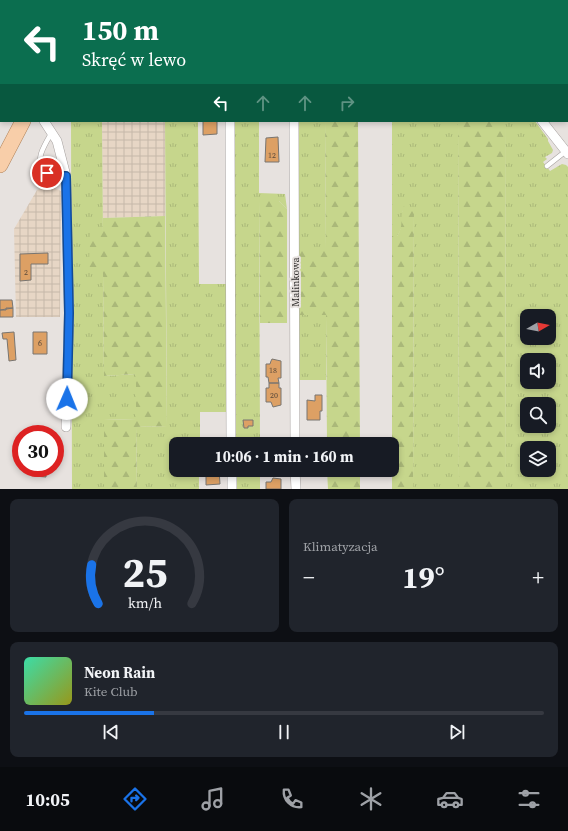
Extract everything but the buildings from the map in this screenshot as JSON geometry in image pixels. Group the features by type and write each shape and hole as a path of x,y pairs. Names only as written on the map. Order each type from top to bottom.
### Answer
{"main road":[{"path":"0,165 22,122"}],"street":[{"path":"45,122 57,141 62,155 66,176 69,313 66,427"},
{"path":"230,122 232,437"},
{"name":"Malinkowa","path":"294,122 295,437"},
{"path":"543,122 567,152"},
{"path":"232,477 232,489"},
{"path":"295,477 296,489"}],"lane":[{"path":"52,132 40,155 40,164 43,170 47,173 66,176"},
{"path":"548,166 567,152"}],"shaded area":[{"path":"102,122 165,122 165,216 103,218"},
{"path":"47,185 61,191 60,317 16,317 14,229 37,190"}],"green space":[{"path":"71,122 102,122 103,233 89,272 103,272 104,376 136,374 136,419 104,420 104,489 72,489"},
{"path":"165,122 198,122 199,284 228,284 229,412 200,412 200,437 169,437 169,477 199,477 199,489 137,489 136,427 167,426"},
{"path":"233,122 259,122 259,193 285,194 287,209 279,201 259,202 260,437 234,437"},
{"path":"298,122 325,122 326,249 299,249"},
{"path":"325,122 358,122 360,437 327,437 326,315 299,315 299,249 326,249"},
{"path":"392,122 458,122 459,489 413,489 414,208 402,211 400,230 397,236 392,236"},
{"path":"458,122 505,122 506,489 459,489"},
{"path":"505,122 536,122 548,139 553,150 552,153 545,157 547,159 543,162 550,171 562,164 568,167 568,489 506,489"},
{"path":"259,201 279,201 287,209 287,323 260,323"},
{"path":"406,206 414,208 413,489 392,489 392,477 399,477 399,437 392,437 392,236 397,236 399,233 403,207"},
{"path":"165,216 167,426 136,427 137,489 104,489 104,420 136,419 136,374 104,376 103,272 89,272 90,234 103,233 103,218"},
{"path":"299,315 326,315 326,380 299,380"},
{"path":"235,477 260,477 260,489 235,489"},
{"path":"327,477 360,477 360,489 328,489"}],"route":[{"path":"47,173 66,176 69,313 67,399"}]}
